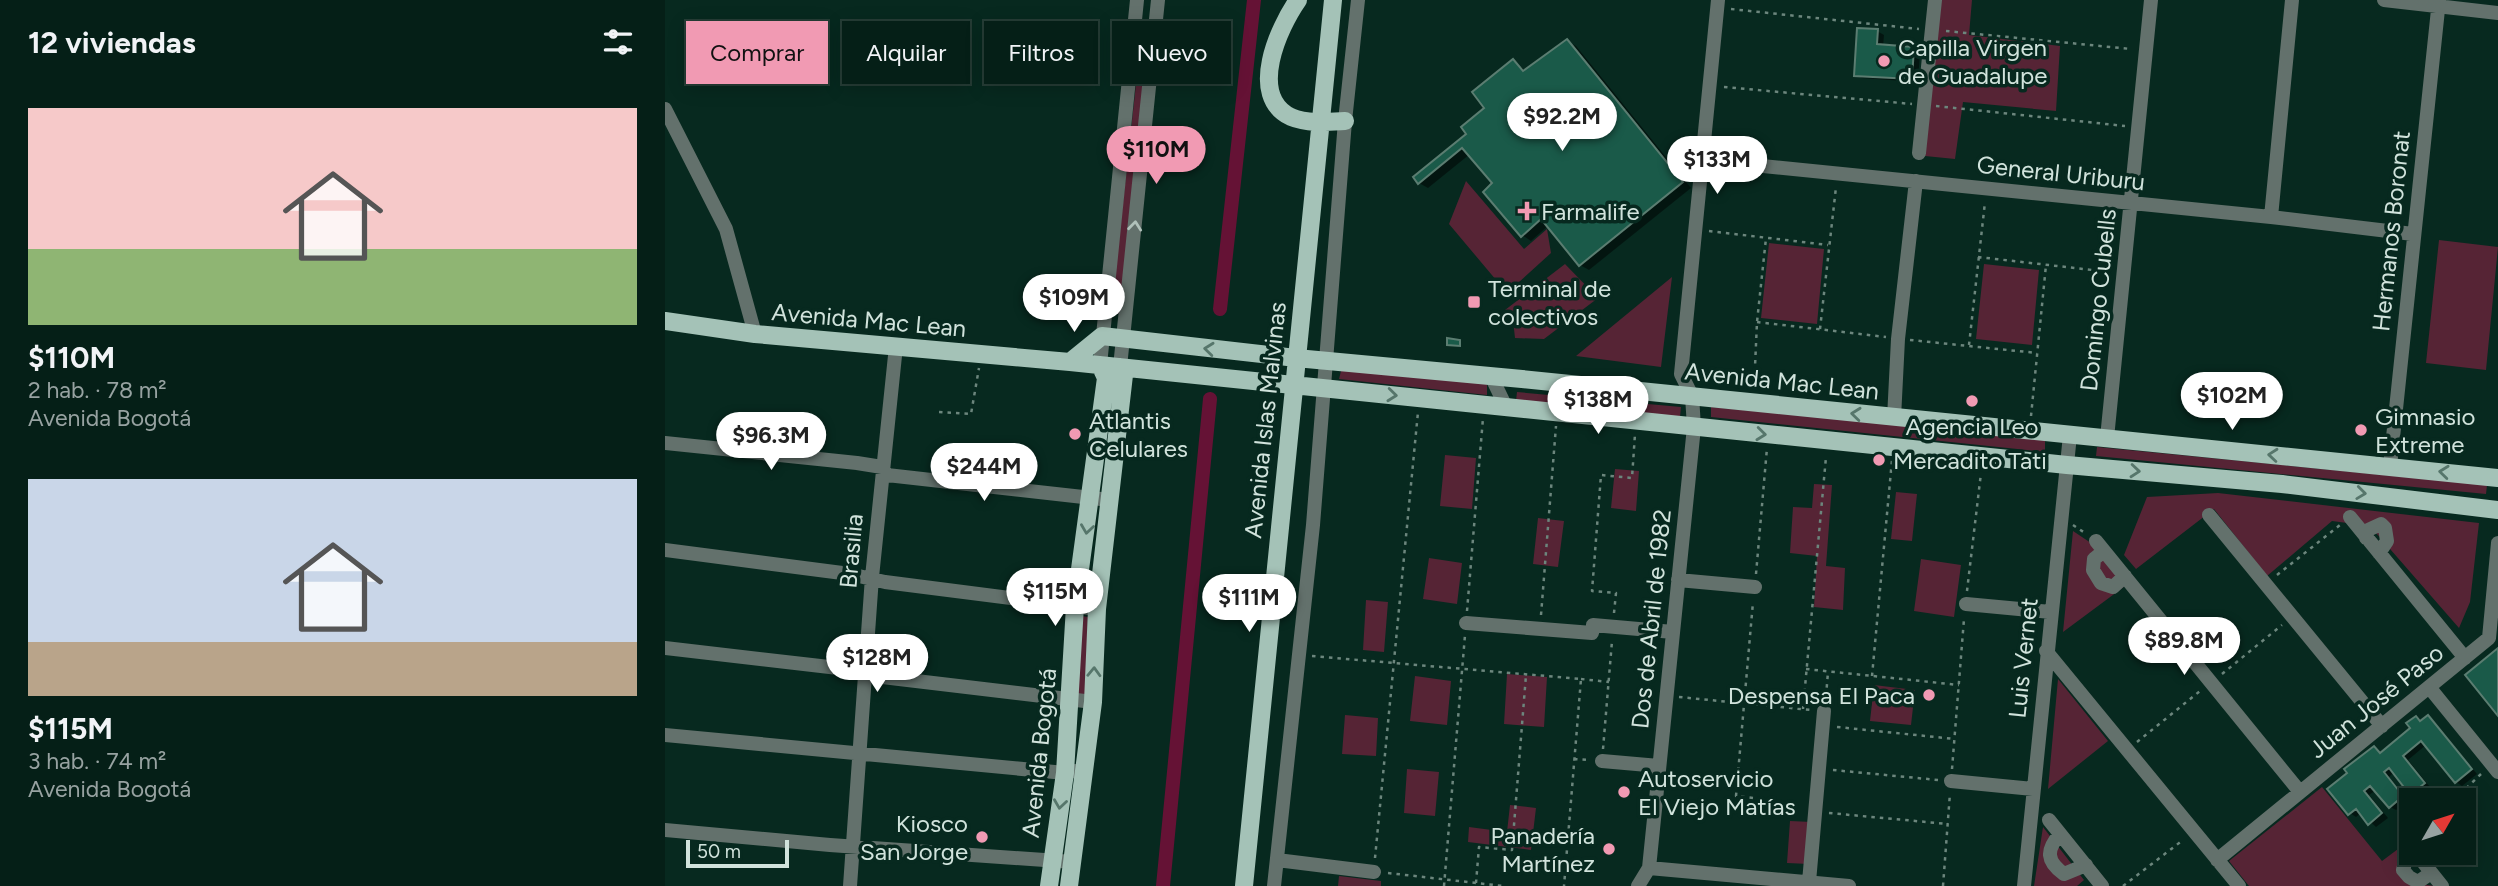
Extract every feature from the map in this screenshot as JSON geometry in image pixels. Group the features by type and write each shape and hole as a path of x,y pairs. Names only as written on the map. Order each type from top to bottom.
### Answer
{"main road":[{"path":"1299,0 1286,18 1275,41 1268,74 1273,95 1279,109 1293,118 1321,123 1345,121"},
{"name":"Avenida Islas Malvinas","path":"1244,886 1333,0"},
{"name":"Avenida Mac Lean","path":"665,321 755,334 1100,365 2067,466 2282,484 2498,510"},
{"path":"1070,362 1102,336"},
{"name":"Avenida Mac Lean","path":"1102,336 1296,359 1327,359 2498,478"},
{"name":"Avenida Bogotá","path":"1069,886 1073,862 1074,771 1071,700 1075,606 1106,378 1100,365"},
{"name":"Avenida Bogotá","path":"1049,886 1052,860 1093,702 1097,609 1124,374 1120,368"}],"street":[{"name":"Avenida Bogotá","path":"1135,21 1137,0"},
{"name":"Avenida Bogotá","path":"1156,21 1158,0"},
{"path":"1274,886 1313,525 1345,121 1358,0"},
{"name":"Dos de Abril de 1982","path":"1638,886 1649,868 1693,427 1692,396 1681,374 1718,0"},
{"path":"1919,153 1935,0"},
{"name":"Domingo Cubells","path":"2107,438 2151,0"},
{"path":"2271,218 2292,0"},
{"path":"2384,0 2439,2 2498,13"},
{"name":"Hermanos Boronat","path":"2390,466 2439,2"},
{"name":"Avenida Bogotá","path":"1100,365 1128,84"},
{"name":"Avenida Bogotá","path":"1120,368 1149,84"},
{"path":"665,109 726,229 755,334"},
{"name":"General Uriburu","path":"1703,160 2413,234"},
{"path":"1895,418 1898,339 1916,181"},
{"name":"Brasilia","path":"850,886 872,577 896,346"},
{"path":"1491,376 1506,407"},
{"name":"Luis Vernet","path":"2024,886 2070,435"},
{"path":"665,443 882,467 887,475 1110,500"},
{"path":"2209,515 2382,726"},
{"path":"2350,517 2465,658"},
{"path":"2366,538 2368,530 2381,524 2385,528 2387,541 2379,553"},
{"name":"Juan José Paso","path":"2217,860 2490,638 2498,543"},
{"path":"2125,576 2113,587 2101,583 2093,570 2094,559 2100,546 2125,576 2300,792"},
{"path":"665,550 1097,609"},
{"path":"1678,580 1755,587"},
{"path":"1966,604 2051,612"},
{"path":"1466,622 1592,634 1593,625 1673,632"},
{"path":"665,648 1093,702"},
{"path":"2046,651 2239,886"},
{"path":"2429,687 2495,768"},
{"path":"1809,882 1824,718"},
{"path":"665,735 1074,771"},
{"path":"1602,761 1659,766"},
{"path":"1951,781 2033,789"},
{"path":"2049,820 2102,886"},
{"path":"665,830 1073,862"},
{"path":"2060,834 2051,844 2050,860 2054,867 2064,874 2086,865"},
{"path":"1277,860 1374,872"},
{"path":"2404,865 2403,870 2418,882 2431,873"},
{"path":"2425,865 2442,886"},
{"path":"1649,868 1849,886"}],"path":[{"path":"1820,329 1837,173"},
{"path":"1969,345 1986,188"},
{"path":"1695,230 1829,245"},
{"path":"1754,402 1757,322 1766,237"},
{"path":"1978,257 2124,274"},
{"path":"2030,429 2046,265"},
{"path":"939,412 971,414 982,354"},
{"path":"1419,398 1374,872 1503,886"},
{"path":"1444,886 1484,405"},
{"path":"1540,629 1557,412"},
{"path":"1602,761 1616,593 1592,591 1601,475 1632,478 1637,421"},
{"path":"1752,798 1736,796 1769,435"},
{"path":"1803,709 1828,440"},
{"path":"1872,676 1893,447"},
{"path":"1943,886 1966,604 1983,456"},
{"path":"2062,517 2100,546"},
{"path":"2266,584 2350,517"},
{"path":"1298,655 1609,682"},
{"path":"1807,669 1959,685"},
{"path":"1824,718 1828,672"},
{"path":"1476,883 1479,847 1511,850 1526,675"},
{"path":"1564,886 1581,679"},
{"path":"1666,696 1803,709 1824,718 1955,738"},
{"path":"1819,768 1951,781"},
{"path":"2469,788 2495,768"},
{"path":"1815,812 1948,824"},
{"path":"2123,886 2194,832"}],"shaded area":[{"path":"1941,0 1972,0 1969,35 2060,46 2056,111 1963,102 1955,159 1925,156"},
{"path":"1136,84 1146,84 1120,314 1111,312"},
{"path":"1466,181 1524,249 1547,229 1551,253 1507,293 1449,224"},
{"path":"2439,240 2498,247 2486,370 2426,363"},
{"path":"1769,243 1824,249 1817,324 1761,318"},
{"path":"1565,264 1598,298 1544,339 1515,338 1513,320 1505,310"},
{"path":"1984,264 2039,270 2032,345 1976,339"},
{"path":"1672,277 1661,367 1576,356"},
{"path":"1342,367 1487,383 1487,395 1339,379"},
{"path":"1517,392 1681,407 1680,417 1516,401"},
{"path":"1711,407 2045,439 2045,452 1711,417"},
{"path":"2097,447 2487,485 2486,494 2096,456"},
{"path":"1445,455 1476,458 1472,509 1440,506"},
{"path":"1615,469 1639,471 1636,511 1611,508"},
{"path":"1814,484 1832,485 1826,566 1845,568 1843,610 1814,607 1817,556 1790,553 1793,507 1812,508"},
{"path":"1896,492 1917,494 1912,541 1891,539"},
{"path":"2218,493 2479,523 2470,602 2459,628 2370,526 2332,521 2267,576 2214,509 2136,569 2124,555 2147,497"},
{"path":"1538,518 1564,521 1558,567 1533,564"},
{"path":"2073,531 2097,547 2125,586 2063,632"},
{"path":"1429,558 1462,563 1457,604 1423,599"},
{"path":"1921,559 1961,565 1954,617 1914,611"},
{"path":"1366,600 1388,602 1384,652 1363,650"},
{"path":"1082,616 1088,617 1085,696 1078,695"},
{"path":"1507,674 1547,677 1544,727 1504,724"},
{"path":"1415,676 1451,681 1447,725 1410,721"},
{"path":"2058,679 2108,741 2048,789"},
{"path":"1874,685 1915,690 1911,725 1870,721"},
{"path":"1345,715 1378,718 1376,756 1342,754"},
{"path":"1407,769 1439,772 1435,816 1404,813"},
{"path":"2322,787 2382,861 2399,848 2399,865 2413,883 2435,886 2249,886 2229,861"},
{"path":"1510,805 1536,808 1531,850 1468,842 1469,827 1507,832"},
{"path":"1790,821 1812,822 1809,864 1787,863"},
{"path":"2043,827 2084,880 2077,886 2034,886"},
{"path":"1339,876 1381,881 1381,886 1338,886"}],"building":[{"name":"Capilla Virgen de Guadalupe","path":"1857,28 1878,29 1877,44 1914,47 1912,79 1854,76"},
{"path":"1567,39 1683,182 1579,266 1541,219 1521,237 1483,192 1492,183 1462,148 1418,184 1413,177 1466,134 1461,127 1484,108 1472,92 1513,59 1523,71"},
{"path":"1447,338 1460,340 1460,346 1447,345"},
{"path":"2498,648 2498,716 2465,675"},
{"path":"2428,715 2472,769 2455,783 2421,741 2403,756 2425,783 2419,788 2405,788 2389,768 2384,772 2399,791 2399,799 2389,808 2370,786 2364,791 2382,813 2368,825 2356,809 2348,815 2327,789 2347,773 2344,769 2374,746 2380,753 2410,728 2406,723 2416,716 2420,721"}],"waterway":[{"path":"1220,309 1254,0"},
{"path":"1163,886 1210,399"}],"place":[{"name":"Capilla Virgen de Guadalupe","path":"1884,61"},
{"name":"Farmalife","path":"1527,211"},
{"name":"Terminal de colectivos","path":"1474,302"},
{"name":"Agencia Leo","path":"1972,401"},
{"name":"Gimnasio Extreme","path":"2361,430"},
{"name":"Atlantis Celulares","path":"1075,434"},
{"name":"Mercadito Tati","path":"1879,460"},
{"name":"Despensa El Paca","path":"1929,695"},
{"name":"Autoservicio El Viejo Matías","path":"1624,792"},
{"name":"Kiosco San Jorge","path":"982,837"},
{"name":"Panadería Martínez","path":"1609,849"}]}
